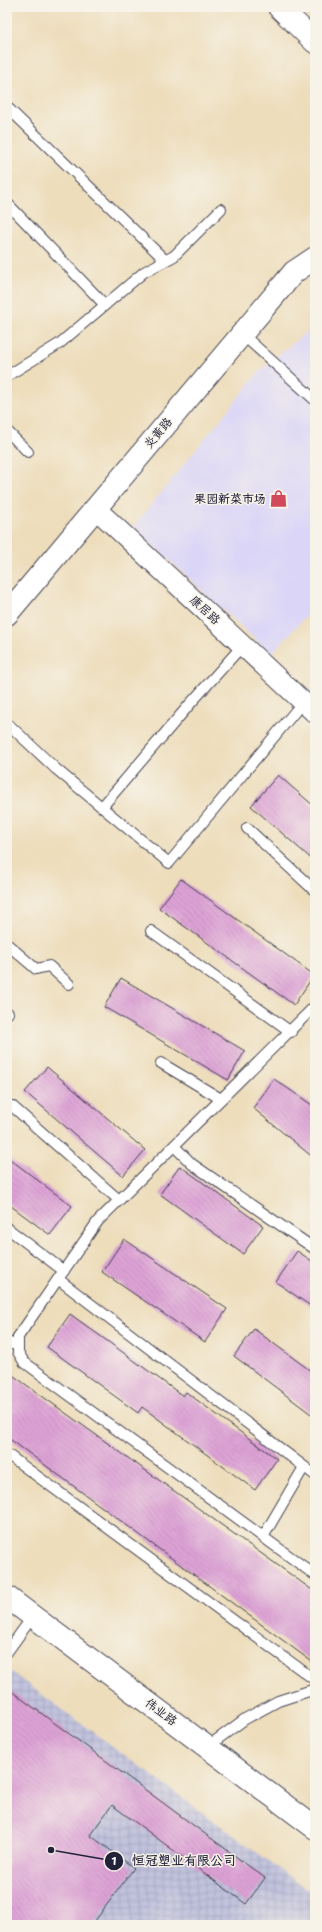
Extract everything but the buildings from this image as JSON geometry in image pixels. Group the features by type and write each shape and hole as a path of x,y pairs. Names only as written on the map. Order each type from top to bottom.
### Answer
{"street":[{"path":"279,7 315,42"},
{"name":"炎黄路","path":"7,614 294,272 315,258"},
{"name":"康居路","path":"95,508 309,707"},
{"name":"伟业路","path":"7,1597 315,1828"}],"lane":[{"path":"7,107 165,260"},
{"path":"7,203 105,305"},
{"path":"7,376 59,344 144,272 174,256 221,209"},
{"path":"242,334 315,400"},
{"path":"7,431 28,452"},
{"path":"102,807 190,704 243,645"},
{"path":"7,723 56,768 169,863 309,707"},
{"path":"247,828 315,891"},
{"path":"151,931 291,1032 290,1031"},
{"path":"7,944 36,969 49,966 69,984"},
{"path":"315,1006 98,1221 18,1336 18,1352 24,1362 315,1575"},
{"path":"161,1063 221,1100"},
{"path":"12,1106 119,1200"},
{"path":"174,1146 192,1164 315,1249"},
{"path":"7,1228 61,1275 315,1475"},
{"path":"7,1342 18,1346"},
{"path":"7,1454 315,1680"},
{"path":"263,1537 304,1467"},
{"path":"7,1652 33,1616"},
{"path":"207,1747 245,1719 278,1701 310,1691 315,1691"}],"shaded area":[{"path":"315,325 315,606 271,654 133,527 260,371"},
{"path":"7,1669 315,1895 315,1925 7,1925"}],"place":[{"name":"果园新菜市场","path":"279,499"},
{"name":"恒冠塑业有限公司","path":"51,1850"}]}
